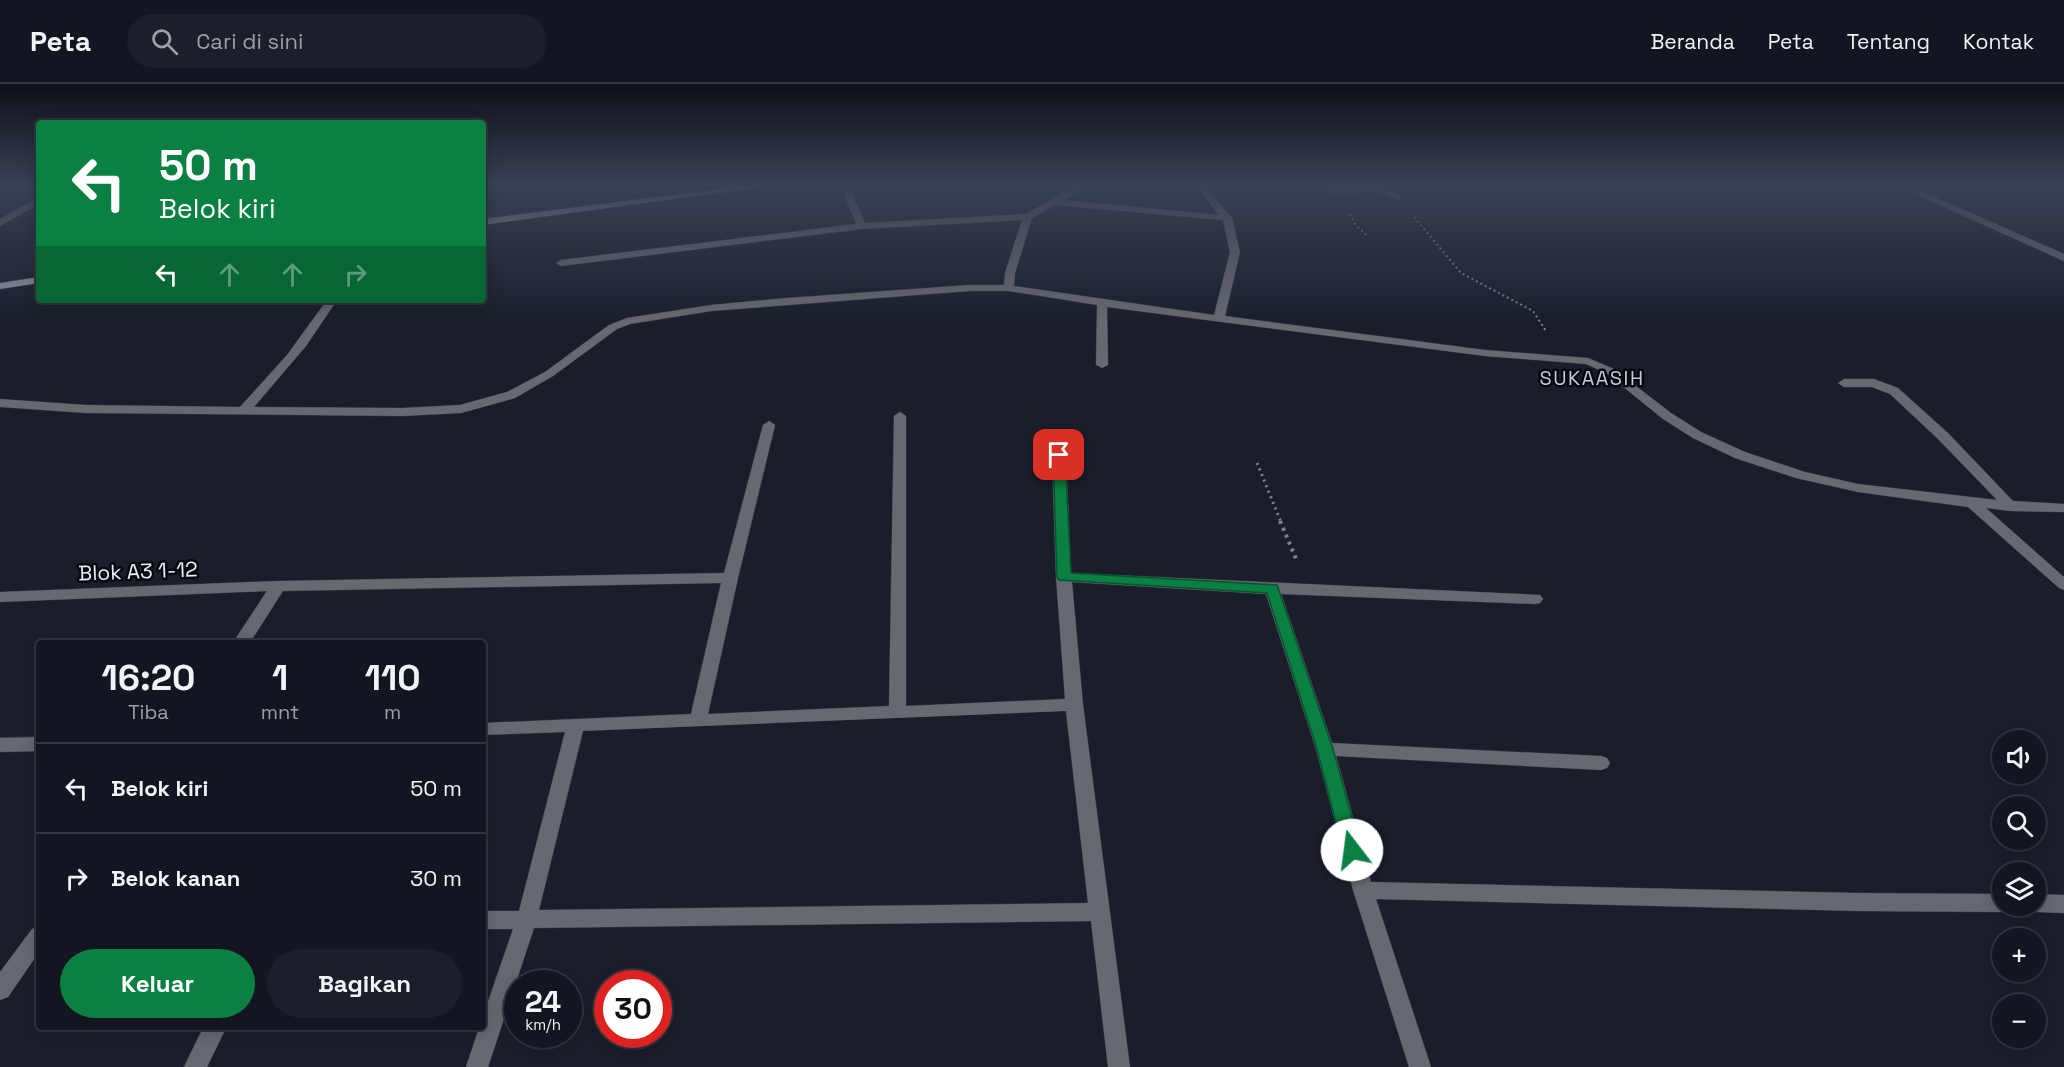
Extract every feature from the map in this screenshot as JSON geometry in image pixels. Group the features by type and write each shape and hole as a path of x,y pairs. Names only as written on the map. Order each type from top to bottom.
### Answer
{"street":[{"path":"561,263 808,232"},
{"path":"1009,288 1010,273 1023,232"},
{"path":"1219,318 1234,252 1230,232"},
{"path":"2005,232 2064,258"},
{"path":"0,286 36,280"},
{"path":"0,403 86,409 404,412 461,409 511,395 549,374 613,327 627,321 711,308 787,301 969,288 1009,288 1102,303 1485,353 1588,361 1600,365 1682,426 1740,455 1801,475 1858,488 1972,503 2011,507 2064,508"},
{"path":"244,410 289,363 309,338 330,303"},
{"path":"1101,365 1102,303"},
{"path":"1844,383 1874,383 1894,391 1943,436 2011,507"},
{"path":"897,713 900,416"},
{"path":"698,721 730,578 769,425"},
{"path":"1059,455 1064,577 1074,705 1119,1067"},
{"path":"1972,503 2064,585"},
{"path":"1064,577 1272,589 1535,599"},
{"name":"Blok A3 1-12","path":"0,597 278,586 730,578"},
{"path":"243,640 278,586"},
{"path":"1272,589 1325,749 1363,890 1420,1067"},
{"path":"486,729 1074,705"},
{"path":"477,1067 527,919 576,725"},
{"path":"0,745 36,744"},
{"path":"1325,749 1601,763"},
{"path":"1363,890 1857,902 1992,903"},
{"path":"2046,903 2064,904"},
{"path":"486,920 1101,912"},
{"path":"0,990 36,942"},
{"path":"195,1067 214,1030"}],"path":[{"path":"1427,232 1461,273 1473,282 1537,315 1561,358"},
{"path":"1257,463 1308,590"}],"district":[{"name":"SUKAASIH","path":"1592,378"}],"route":[{"path":"1059,455 1064,577 1272,589 1325,749 1352,850"}]}
